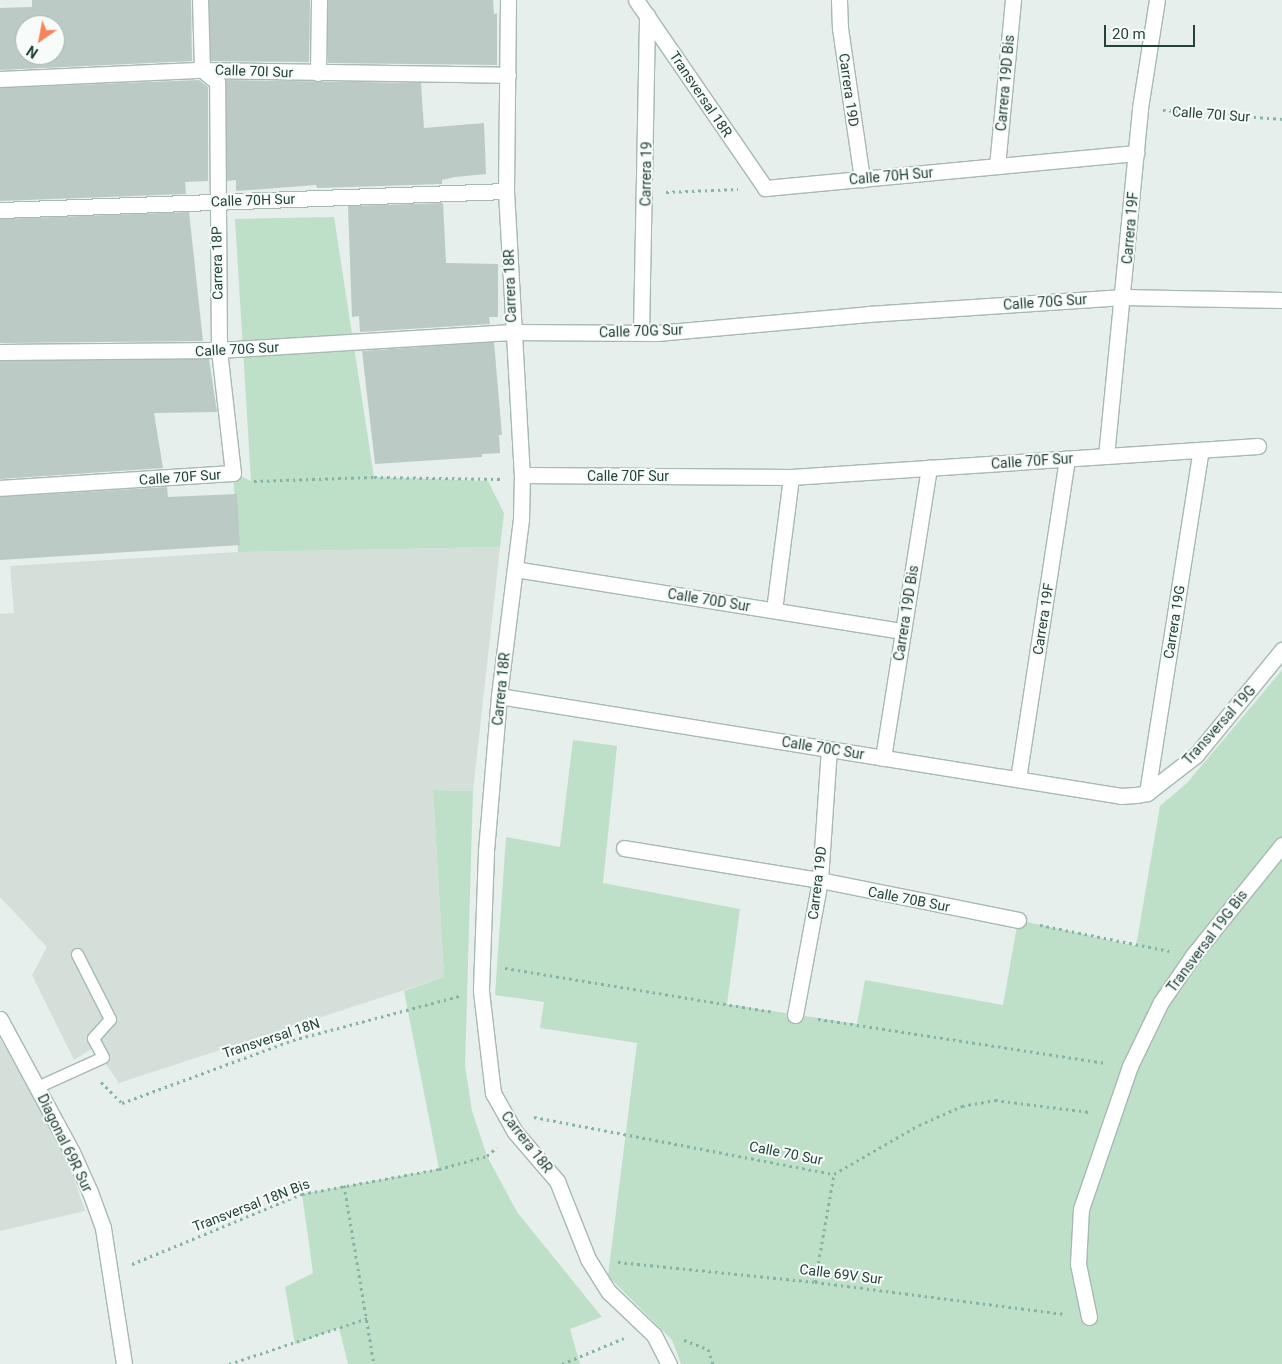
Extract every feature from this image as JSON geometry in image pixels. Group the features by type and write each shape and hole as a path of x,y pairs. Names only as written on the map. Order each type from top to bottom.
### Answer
{"street":[{"path":"200,0 202,70"},
{"path":"318,73 319,0"},
{"name":"Carrera 18R","path":"508,0 506,191 512,332 522,475 515,569 499,696 486,852 481,990 493,1093 501,1111 515,1132 557,1181 588,1259 609,1292 648,1328 663,1348 669,1364"},
{"name":"Transversal 18R","path":"636,0 765,188"},
{"name":"Carrera 19D","path":"839,0 840,28 862,179"},
{"name":"Carrera 19D Bis","path":"997,166 1012,0"},
{"name":"Carrera 19F","path":"1106,456 1140,108 1157,0"},
{"name":"Carrera 19","path":"641,332 646,192 647,15"},
{"name":"Calle 70I Sur","path":"0,79 202,70 508,75"},
{"name":"Carrera 18P","path":"202,70 217,82 215,201 219,350 234,473"},
{"name":"Calle 70H Sur","path":"765,188 1136,154"},
{"name":"Calle 70H Sur","path":"0,210 506,191"},
{"name":"Calle 70G Sur","path":"0,352 219,350 512,332 641,332 1123,297 1282,300"},
{"name":"Calle 70F Sur","path":"522,475 791,477 1258,446"},
{"name":"Carrera 19G","path":"1147,793 1201,450"},
{"name":"Carrera 19F","path":"1018,779 1067,459"},
{"name":"Carrera 19D Bis","path":"883,758 929,468"},
{"name":"Calle 70F Sur","path":"0,488 234,473"},
{"path":"774,610 791,477"},
{"name":"Calle 70D Sur","path":"515,569 903,630"},
{"name":"Transversal 19G","path":"1147,793 1196,755 1282,650"},
{"name":"Calle 70C Sur","path":"499,696 1121,796 1147,793"},
{"name":"Carrera 19D","path":"795,1016 820,880 829,749"},
{"name":"Transversal 19G Bis","path":"1089,1317 1082,1291 1078,1236 1088,1183 1130,1066 1161,1002 1194,954 1282,845"},
{"name":"Calle 70B Sur","path":"624,848 820,880 1018,920"},
{"name":"Diagonal 69R Sur","path":"0,1019 90,1192 103,1228 124,1364"}],"lane":[{"path":"37,1087 103,1057 93,1038 110,1019 77,954"}],"path":[{"name":"Calle 70I Sur","path":"1140,108 1282,119"},
{"path":"646,192 765,188"},
{"name":"Calle 70F Sur","path":"234,473 251,481 374,477 488,481 522,475"},
{"path":"1018,920 1136,946 1194,954"},
{"name":"Transversal 18N","path":"85,1066 122,1103 294,1040 481,990"},
{"name":"Calle 70 Sur","path":"501,1111 834,1174 919,1125 962,1106 995,1100 1112,1116"},
{"name":"Transversal 18N Bis","path":"109,1274 302,1194 439,1169 487,1156 515,1132"},
{"path":"815,1282 834,1174"},
{"path":"344,1185 368,1318 374,1364"},
{"name":"Calle 69V Sur","path":"588,1259 815,1282 1089,1317"},
{"path":"229,1364 368,1318"},
{"path":"562,1364 648,1328"}],"shaded area":[{"path":"500,547 473,791 433,790 444,977 119,1083 94,1047 74,1060 32,975 47,947 0,897 0,614 14,613 10,566 238,552"},
{"path":"0,1039 44,1113 71,1170 85,1211 0,1231"}],"green space":[{"path":"334,217 374,477 488,481 504,513 500,547 238,552 233,473 251,481 235,219"},
{"path":"1282,670 1282,1364 681,1364 672,1340 608,1276 637,1043 540,1028 544,1002 495,995 506,837 560,847 573,740 617,746 603,883 740,909 727,1004 857,1024 865,980 1003,1005 1018,920 1136,946 1160,806 1187,783"},
{"path":"433,790 473,791 465,1066 472,1111 487,1156 517,1212 602,1317 570,1329 580,1364 348,1364 339,1328 295,1344 285,1287 313,1273 302,1194 439,1169 404,991 444,977"}],"building":[{"path":"32,0 191,0 192,61 0,70 0,8 32,7"},
{"path":"209,0 310,0 309,62 211,61"},
{"path":"328,0 493,0 494,14 497,13 497,65 328,63"},
{"path":"199,80 208,87 208,181 185,182 186,194 0,201 0,88"},
{"path":"226,80 421,83 424,128 484,123 486,174 455,177 442,180 442,184 317,188 316,185 236,191 236,180 227,181"},
{"path":"443,203 446,263 498,264 498,317 489,317 490,324 360,332 359,316 352,317 348,206"},
{"path":"189,212 203,341 0,343 0,219"},
{"path":"494,342 502,435 499,435 500,453 482,454 482,457 375,464 362,351"},
{"path":"209,359 217,412 154,413 163,468 0,479 0,361"},
{"path":"167,487 168,497 237,494 240,545 0,560 0,497"}]}
